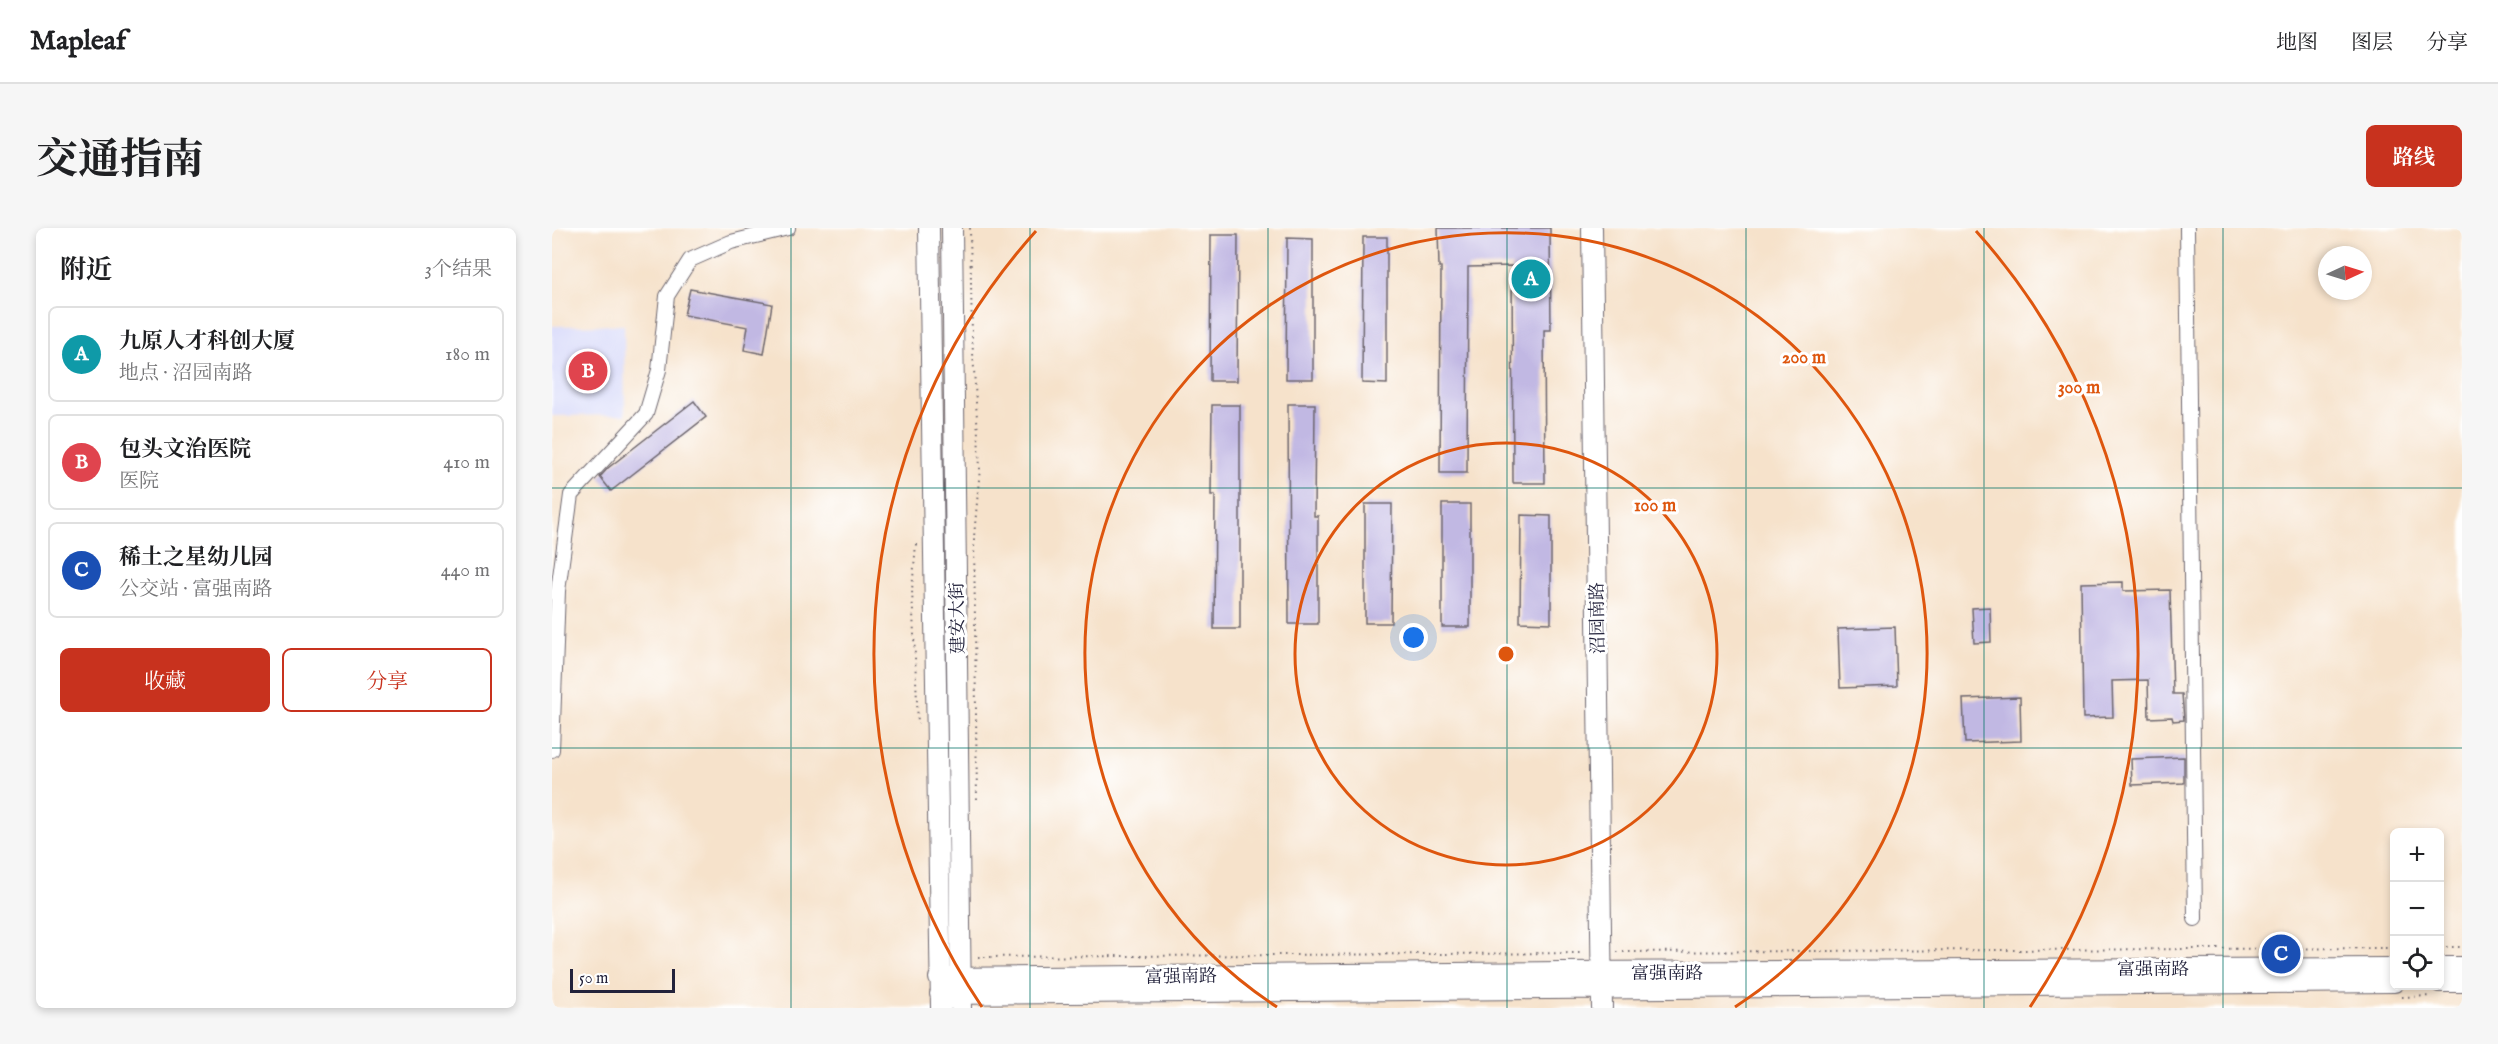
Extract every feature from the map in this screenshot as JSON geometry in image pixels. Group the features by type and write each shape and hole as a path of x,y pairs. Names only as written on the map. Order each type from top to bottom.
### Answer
{"main road":[{"name":"建安大街","path":"929,228 940,993"},
{"name":"建安大街","path":"952,228 961,993"},
{"name":"沼园南路","path":"1592,228 1602,1008"},
{"path":"2444,967 2462,967"},
{"name":"富强南路","path":"940,993 2390,968"},
{"name":"富强南路","path":"1602,980 2390,982"},
{"path":"2444,982 2462,982"}],"street":[{"path":"552,750 558,591 571,495 646,414 659,370 667,296 690,260 731,242 788,228"},
{"path":"2187,228 2195,919"}],"path":[{"path":"970,228 972,336 980,468 974,537 977,801"},
{"path":"2444,947 2462,947"},
{"path":"961,957 2390,948"}],"shaded area":[{"path":"624,325 625,415 552,416 552,326"}],"building":[{"path":"1438,228 1550,228 1551,330 1544,330 1545,483 1513,483 1512,266 1468,267 1467,473 1440,473 1441,267 1439,267"},
{"path":"1211,235 1238,235 1237,381 1210,381"},
{"path":"1363,237 1387,237 1387,384 1362,383"},
{"path":"1287,238 1313,239 1313,379 1286,379"},
{"path":"690,289 772,304 764,354 744,350 748,327 684,315"},
{"path":"694,401 706,417 611,491 600,477 608,468"},
{"path":"1288,404 1315,404 1314,516 1318,516 1318,624 1289,624"},
{"path":"1212,405 1240,405 1240,629 1214,629 1215,495 1211,495"},
{"path":"1365,504 1392,504 1391,623 1365,623"},
{"path":"1442,504 1470,504 1470,627 1442,627"},
{"path":"1521,515 1551,516 1551,623 1520,622"},
{"path":"2123,582 2123,591 2170,590 2173,694 2182,694 2184,720 2173,721 2172,717 2149,718 2148,680 2112,681 2113,717 2083,718 2081,583"},
{"path":"1990,607 1991,642 1974,643 1972,608"},
{"path":"1895,627 1897,686 1840,688 1838,629"},
{"path":"2020,697 2021,741 1965,743 1963,699"},
{"path":"2184,757 2184,783 2132,785 2131,759"}],"place":[{"name":"九原人才科创大厦","path":"1531,279"},
{"name":"包头文治医院","path":"588,371"},
{"name":"稀土之星幼儿园","path":"2281,954"}]}
